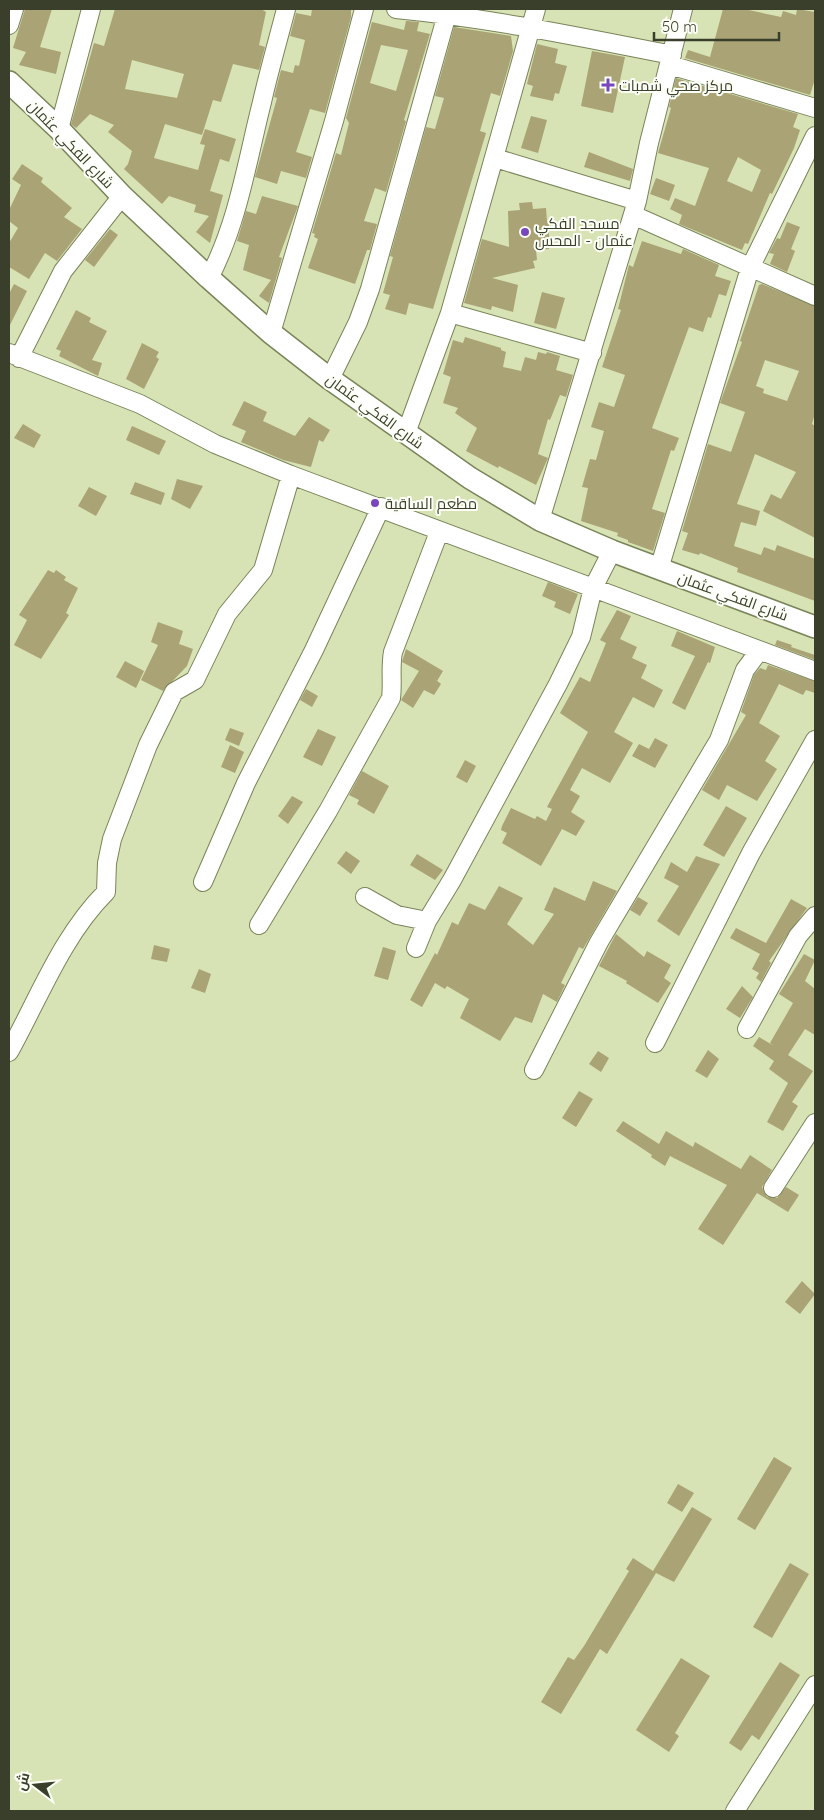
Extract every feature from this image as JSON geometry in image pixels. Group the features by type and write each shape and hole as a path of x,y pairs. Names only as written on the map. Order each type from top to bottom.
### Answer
{"street":[{"path":"9,25 14,9"},
{"path":"59,129 91,9"},
{"path":"209,278 221,256 245,177 262,101 286,9"},
{"path":"271,333 334,120 364,9"},
{"path":"396,9 448,14 532,27 671,60 815,108"},
{"path":"406,433 450,313 536,9"},
{"path":"540,520 635,208 683,9"},
{"path":"330,379 358,322 370,289 448,14"},
{"name":"شارع الفكي عثمان","path":"9,82 59,129 122,196 271,333 330,379 470,478 540,520 612,551 815,627"},
{"path":"659,568 750,268 810,159 815,136"},
{"path":"495,158 635,208 750,268 815,296"},
{"path":"122,196 63,271 14,356 140,404 215,444 291,475 381,507 439,532 815,672"},
{"path":"450,313 592,353"},
{"path":"9,1052 57,959 93,906 106,892 107,863 112,839 148,745 174,692 195,680 227,614 263,570 291,475"},
{"path":"203,882 246,783 314,650 381,507"},
{"path":"259,925 328,811 390,698 393,678 390,665 393,652 439,532"},
{"path":"416,948 426,921 452,880 558,684 580,637 593,588 612,551"},
{"path":"534,1070 599,942 719,740 745,670 759,651"},
{"path":"654,1043 751,853 815,740"},
{"path":"366,897 397,915 426,921"},
{"path":"747,1029 798,936 815,916"},
{"path":"773,1188 815,1123"},
{"path":"735,1811 815,1685"}],"building":[{"path":"25,9 52,9 40,47 61,52 56,74 19,65 26,52 13,48"},
{"path":"115,9 261,9 266,12 259,45 265,47 259,70 233,64 221,102 213,100 202,135 165,124 154,158 198,170 205,145 200,144 205,129 236,139 229,162 220,159 210,191 223,195 210,243 196,232 209,216 194,212 196,205 169,196 162,204 124,169 128,164 132,151 108,132 114,125 90,114 76,128 71,124 94,43 104,46","holes":["132,60 184,74 177,98 125,89"]},
{"path":"312,9 351,9 351,17 325,113 310,109 296,152 312,157 306,178 281,171 277,184 255,177 277,98 274,97 281,70 293,73 295,65 299,66 305,40 290,36 296,13 311,16"},
{"path":"723,9 744,9 781,17 783,11 796,15 797,9 815,12 815,79 810,95 685,58 688,50 710,57"},
{"path":"406,21 419,22 417,31 430,34 404,120 406,121 386,192 375,188 364,221 377,224 370,250 367,250 355,284 308,268 318,239 312,233 336,153 341,155 349,123 346,118 372,22 404,30","holes":["381,45 408,50 396,91 370,83"]},
{"path":"454,27 511,36 513,51 500,96 491,93 480,131 486,133 433,309 409,303 406,315 385,309 390,295 383,293 393,257 390,256 426,127 435,129 444,98 435,96"},
{"path":"537,44 558,49 555,63 567,66 559,94 555,93 553,101 530,96 533,86 527,84"},
{"path":"592,51 625,57 613,113 581,106"},
{"path":"676,78 798,114 793,127 800,130 794,148 772,194 770,193 748,244 745,243 742,250 679,224 682,215 670,209 675,198 695,206 709,168 658,153 671,108 669,107","holes":["738,157 761,170 752,192 727,181"]},
{"path":"531,116 547,120 538,153 521,148"},
{"path":"589,152 633,169 630,181 584,167"},
{"path":"22,164 43,178 41,182 72,208 64,217 82,229 57,261 45,253 29,279 9,267 9,243 18,228 9,221 9,210 21,185 12,179"},
{"path":"656,178 675,185 669,201 650,194"},
{"path":"262,196 298,206 279,257 282,258 269,303 259,296 271,280 243,270 249,245 237,241 246,211 256,214"},
{"path":"532,202 533,209 546,208 547,221 549,221 549,249 536,250 537,260 533,261 535,268 492,278 518,285 513,312 492,306 491,310 464,303 482,239 509,247 508,211 520,210 519,203"},
{"path":"787,222 800,227 791,249 795,251 787,272 770,264 774,254 769,253 777,238 780,239"},
{"path":"110,229 118,235 94,267 85,260"},
{"path":"642,241 681,254 683,249 719,265 715,276 731,281 726,296 719,294 711,318 708,317 703,332 689,327 652,428 679,438 674,451 671,450 652,509 665,513 653,551 628,542 628,540 617,536 618,533 581,521 588,488 582,487 590,459 596,460 604,431 591,427 599,402 614,407 625,375 602,367 621,310 618,309 629,265 633,267"},
{"path":"14,284 27,291 9,327 9,294"},
{"path":"762,284 815,306 815,413 812,424 815,426 815,538 763,511 771,494 781,499 796,472 755,454 737,504 760,511 756,526 741,522 734,546 761,555 764,547 775,551 777,545 815,559 815,601 737,572 738,568 700,553 699,555 682,550 688,533 682,531 708,444 731,452 745,412 720,403 742,342 740,341 759,285","holes":["765,360 799,371 787,401 763,393 764,389 756,386"]},
{"path":"542,292 565,298 556,329 534,323"},
{"path":"76,310 91,318 89,322 107,331 92,360 102,363 98,376 59,356 61,351 56,349"},
{"path":"465,337 501,348 501,350 506,352 503,367 521,371 525,357 536,360 538,352 546,354 547,352 560,356 556,370 573,375 566,397 560,395 550,420 548,419 538,454 548,458 536,485 466,451 477,428 455,413 458,408 443,403 451,377 443,374 453,340 463,343"},
{"path":"142,343 159,352 156,357 159,359 144,389 126,379"},
{"path":"244,401 267,412 263,421 295,436 309,417 330,430 323,442 319,440 311,467 283,460 241,442 246,431 232,425"},
{"path":"23,424 41,435 34,448 14,438"},
{"path":"132,426 166,441 159,455 126,440"},
{"path":"177,479 203,486 190,509 171,499"},
{"path":"135,482 165,493 161,505 130,494"},
{"path":"89,487 107,496 96,516 78,506"},
{"path":"48,570 54,573 56,570 66,577 64,580 78,588 66,613 69,615 41,659 14,645 27,620 19,615"},
{"path":"548,582 578,594 570,614 554,607 556,602 542,596"},
{"path":"617,610 631,616 620,639 637,647 632,658 647,665 641,678 663,690 654,708 633,697 614,732 633,743 610,783 582,768 570,790 580,796 571,812 585,821 576,836 562,829 541,866 502,843 507,833 501,830 502,826 511,808 535,819 537,816 546,821 552,809 547,807 588,732 560,713 580,677 590,682 606,643 600,640"},
{"path":"158,622 183,631 179,644 193,649 187,666 163,691 141,680 158,645 151,642"},
{"path":"677,631 715,647 710,663 708,662 685,710 672,703 695,656 671,646"},
{"path":"777,640 815,655 815,660 775,645"},
{"path":"406,649 443,671 437,681 441,684 434,695 424,690 413,708 401,700 419,671 402,662"},
{"path":"125,661 144,671 136,688 116,677"},
{"path":"768,665 815,681 815,693 806,690 803,695 779,684 759,723 780,736 765,761 777,769 757,801 727,785 719,800 702,790 746,715 741,712 754,675 760,668 766,670"},
{"path":"306,689 318,696 312,707 300,700"},
{"path":"230,728 244,733 239,746 225,740"},
{"path":"318,729 336,737 322,766 303,757"},
{"path":"655,738 668,745 655,768 632,756 639,744 649,749"},
{"path":"230,745 244,752 235,773 221,767"},
{"path":"465,760 476,766 467,783 456,777"},
{"path":"362,771 389,786 374,814 357,804 359,800 349,795"},
{"path":"292,796 303,802 288,824 278,816"},
{"path":"726,806 747,818 724,857 703,845"},
{"path":"346,851 360,861 351,874 337,863"},
{"path":"417,854 443,870 435,880 410,865"},
{"path":"696,856 720,864 679,936 657,921 679,886 664,878 671,862 687,872"},
{"path":"593,881 617,891 583,949 579,947 561,983 565,985 557,1002 543,994 532,1023 515,1017 500,1041 460,1018 469,999 447,986 445,989 435,983 422,1007 410,1000 435,953 437,955 452,922 458,925 469,903 485,910 499,886 523,898 507,924 533,945 554,914 544,910 554,887 585,901"},
{"path":"638,897 648,903 640,916 630,910"},
{"path":"791,899 807,908 769,961 771,963 761,982 756,978 759,973 752,969 760,954 730,938 736,928 766,943"},
{"path":"616,934 644,957 647,951 671,965 664,978 671,983 658,1003 626,983 627,981 599,966"},
{"path":"154,945 170,949 167,962 151,959"},
{"path":"383,947 396,951 388,980 374,976"},
{"path":"804,954 815,960 805,981 815,989 815,1035 805,1029 788,1055 813,1071 792,1102 798,1106 783,1131 767,1122 788,1083 769,1069 774,1061 753,1046 759,1037 774,1046 770,1043 793,1003 779,994"},
{"path":"199,969 211,974 205,993 191,988"},
{"path":"742,986 753,997 740,1018 726,1009"},
{"path":"708,1050 719,1059 707,1078 695,1071"},
{"path":"598,1051 609,1058 601,1072 589,1064"},
{"path":"579,1091 593,1099 576,1127 562,1118"},
{"path":"623,1121 659,1144 666,1131 693,1147 695,1142 741,1169 750,1155 772,1170 762,1187 767,1197 777,1198 786,1187 799,1195 788,1212 757,1193 723,1245 698,1229 727,1185 670,1156 665,1166 616,1131"},
{"path":"802,1281 815,1294 800,1314 785,1302"},
{"path":"774,1457 792,1468 755,1530 737,1519"},
{"path":"678,1484 694,1493 682,1512 667,1503"},
{"path":"692,1507 712,1519 674,1582 656,1573 607,1654 600,1649 561,1714 541,1702 568,1657 574,1660 584,1646 629,1571 626,1569 633,1558 653,1571"},
{"path":"790,1563 809,1574 772,1638 753,1627"},
{"path":"681,1658 710,1676 675,1733 679,1736 669,1752 636,1730"},
{"path":"780,1662 800,1675 759,1740 752,1735 741,1751 729,1743"}],"place":[{"name":"مركز صحي شمبات","path":"608,85"},
{"name":"مسجد الفكي عثمان - المحس","path":"525,232"},
{"name":"مطعم الساقية","path":"375,503"}]}
